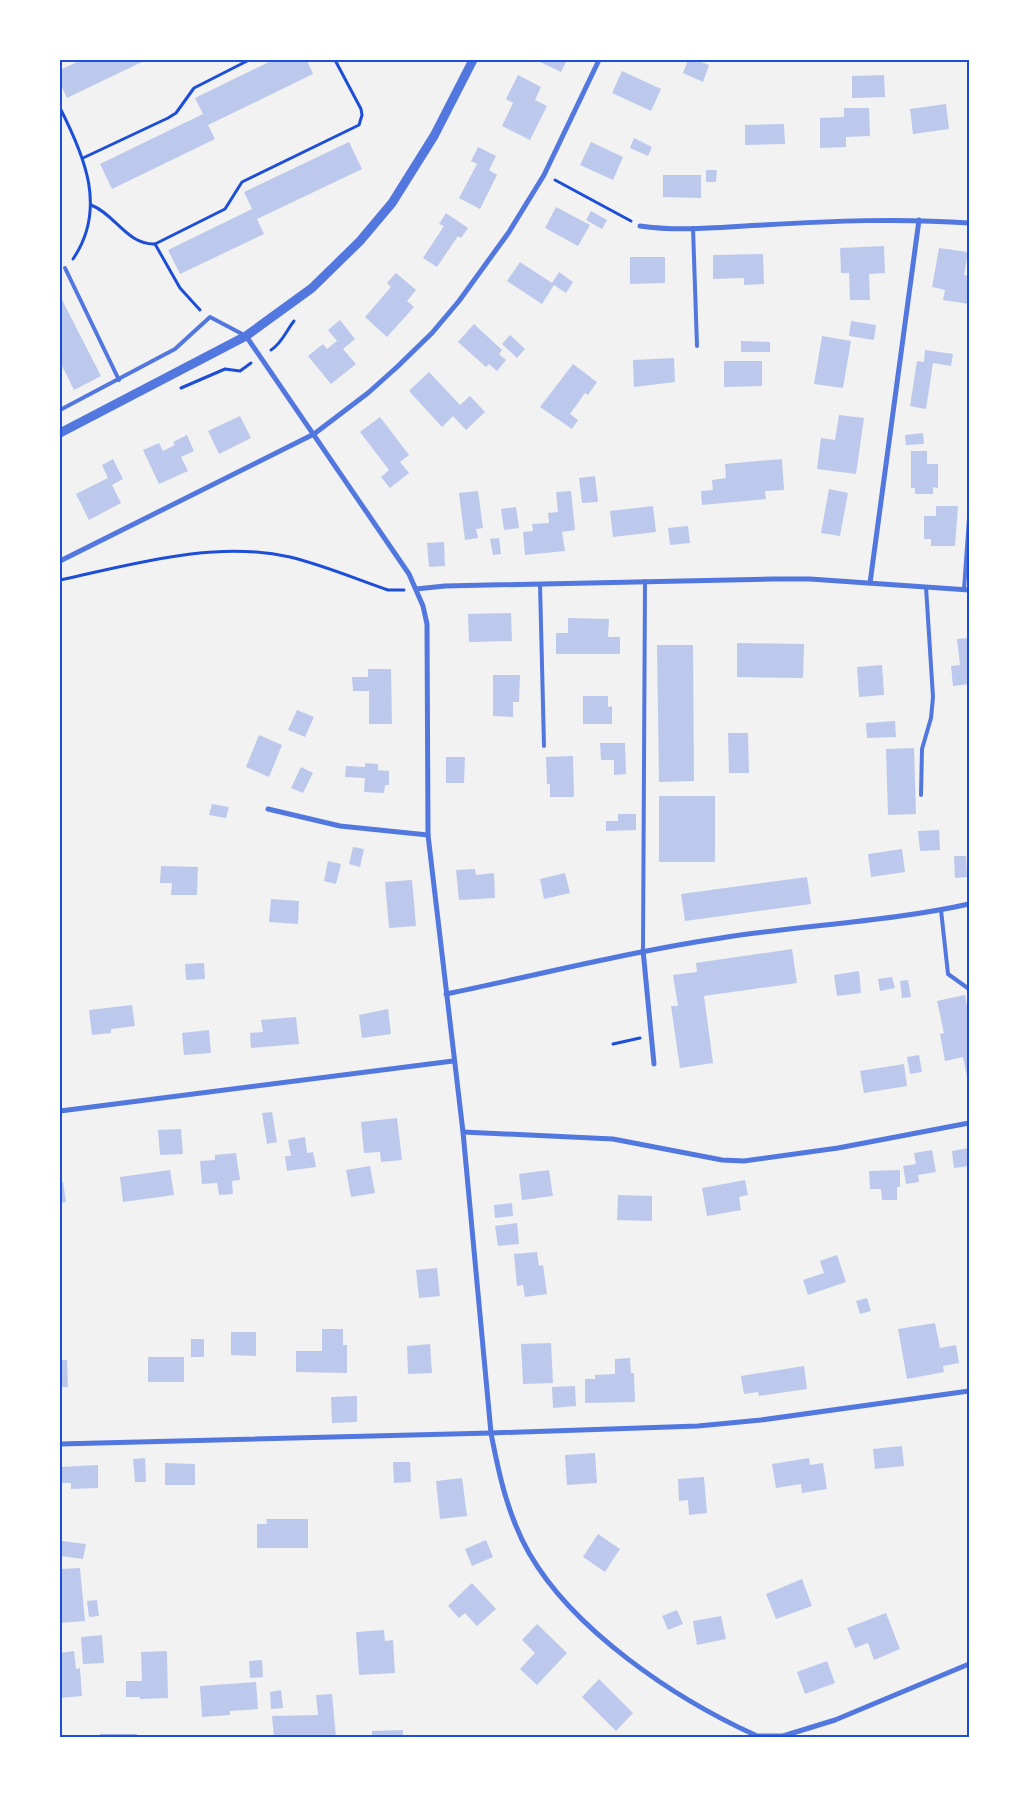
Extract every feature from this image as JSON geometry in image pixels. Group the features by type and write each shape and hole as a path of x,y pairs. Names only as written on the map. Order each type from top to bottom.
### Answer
{"street":[{"path":"60,433 246,336 312,288 340,262 376,222 420,160 447,113 473,60"},
{"path":"60,561 314,434 368,393 432,333 487,265 544,175 599,60"},
{"path":"640,226 693,228 864,220 919,220 969,223"},
{"path":"870,582 919,220"},
{"path":"246,336 409,574 423,606 427,624 428,835 453,1061 463,1132 491,1434 500,1480 514,1520 529,1553 550,1584 572,1610 600,1636 633,1662 705,1709 753,1736 783,1736 835,1720 969,1664"},
{"path":"416,589 445,586 782,579 870,582 967,590"},
{"path":"268,809 340,826 428,835"},
{"path":"446,994 643,950 752,933 941,910 969,904"},
{"path":"643,950 654,1064"},
{"path":"60,1111 453,1061"},
{"path":"463,1132 614,1139 722,1160 744,1161 838,1148 969,1122"},
{"path":"60,1444 491,1434 698,1426 762,1420 969,1391"},
{"path":"101,1737 136,1737"}],"lane":[{"path":"693,228 697,346"},
{"path":"65,268 119,380"},
{"path":"60,410 119,380 175,348 210,317 246,336"},
{"path":"967,590 969,518"},
{"path":"643,950 645,581"},
{"path":"540,584 544,746"},
{"path":"921,795 922,749 931,718 933,697 926,587"},
{"path":"941,910 946,968 954,979 969,989"}],"path":[{"path":"83,158 168,118 176,112 194,88 249,60"},
{"path":"91,205 99,208 133,238 149,244 156,244 225,208 242,182 359,124 362,120 361,109 335,60"},
{"path":"60,108 83,158 91,184 90,222 77,254 65,268"},
{"path":"544,175 640,226"},
{"path":"156,244 180,288 196,306 210,317"},
{"path":"60,580 181,555 242,552 290,557 388,590 416,589"},
{"path":"614,1044 652,1036"}],"building":[{"path":"81,60 146,60 67,98 60,83 60,70"},
{"path":"273,60 307,60 313,74 208,125 215,139 112,189 100,164 203,114 195,98"},
{"path":"536,60 567,60 561,72"},
{"path":"688,60 696,60 709,65 703,82 683,73"},
{"path":"622,71 661,89 651,111 612,93"},
{"path":"518,75 541,87 535,100 547,106 530,140 502,126 513,103 506,99"},
{"path":"884,75 885,97 852,98 852,76"},
{"path":"946,104 949,129 913,134 910,109"},
{"path":"844,108 869,108 870,136 846,137 846,147 820,148 820,118 844,117"},
{"path":"784,124 785,144 745,145 745,125"},
{"path":"634,138 652,147 648,156 630,148"},
{"path":"349,142 362,169 257,219 264,234 180,274 168,250 252,209 244,192"},
{"path":"591,142 623,157 613,180 580,165"},
{"path":"478,147 496,156 489,170 497,175 480,209 459,198 477,164 471,161"},
{"path":"706,170 717,170 716,182 706,182"},
{"path":"663,175 701,175 701,198 663,197"},
{"path":"556,207 590,225 578,246 545,228"},
{"path":"591,211 607,220 602,229 586,220"},
{"path":"446,213 468,228 461,238 458,236 437,267 423,258 444,226 439,224"},
{"path":"884,246 885,273 869,274 870,300 850,300 849,273 841,273 840,248"},
{"path":"939,248 968,252 964,275 969,276 969,304 943,300 945,290 932,287"},
{"path":"763,254 764,284 744,285 744,278 713,279 713,255"},
{"path":"630,257 665,257 665,283 630,284"},
{"path":"520,262 552,283 559,272 573,282 566,293 554,285 542,304 507,281"},
{"path":"396,273 416,290 407,301 414,307 387,337 365,317 391,287 387,283"},
{"path":"60,296 101,376 74,390 60,362"},
{"path":"340,320 355,339 343,349 356,364 331,384 308,356 323,344 327,349 337,341 328,330"},
{"path":"851,321 876,325 874,340 849,336"},
{"path":"474,324 502,350 499,354 506,360 497,371 489,364 486,367 458,342"},
{"path":"510,335 525,349 517,358 502,344"},
{"path":"822,336 851,341 843,388 814,384"},
{"path":"741,341 770,342 770,352 741,352"},
{"path":"925,350 953,354 951,366 933,363 926,409 910,406 917,361 924,362"},
{"path":"674,358 675,382 634,387 633,360"},
{"path":"724,361 762,361 762,386 724,387"},
{"path":"573,364 597,382 588,395 585,393 570,414 578,420 572,429 540,407"},
{"path":"429,372 460,405 470,396 485,412 466,430 453,416 442,427 409,391"},
{"path":"839,415 864,418 856,474 817,469 821,438 835,440"},
{"path":"240,416 251,438 219,454 208,431"},
{"path":"380,417 409,455 400,462 409,473 390,488 381,477 389,470 360,432"},
{"path":"923,433 924,444 906,445 905,435"},
{"path":"187,435 194,451 181,457 188,471 159,484 143,450 159,443 163,451 175,445 173,442"},
{"path":"911,451 927,451 927,464 938,464 938,488 933,487 933,494 915,494 915,488 911,488"},
{"path":"113,459 123,479 112,485 121,503 89,520 76,494 108,478 102,465"},
{"path":"782,459 784,490 765,491 766,499 702,505 701,491 713,490 712,480 726,478 725,464"},
{"path":"595,476 598,502 582,503 579,478"},
{"path":"829,489 848,493 840,536 821,533"},
{"path":"478,491 483,528 476,529 478,538 465,540 459,493"},
{"path":"571,491 575,530 562,532 565,551 525,555 523,532 533,531 532,524 549,523 548,513 558,512 556,492"},
{"path":"653,506 656,532 613,537 610,511"},
{"path":"936,506 958,506 955,546 931,546 931,539 924,539 924,516 936,516"},
{"path":"516,507 519,528 504,530 501,509"},
{"path":"688,526 690,543 670,545 668,528"},
{"path":"499,538 501,554 493,555 490,539"},
{"path":"444,542 445,566 429,567 427,543"},
{"path":"511,613 512,641 469,642 468,614"},
{"path":"568,618 609,619 608,637 620,637 620,654 556,654 556,633 568,633"},
{"path":"969,638 969,684 953,686 951,666 960,665 957,639"},
{"path":"737,643 804,644 803,678 737,677"},
{"path":"657,645 693,645 694,781 659,782"},
{"path":"882,665 884,695 859,697 857,667"},
{"path":"368,669 391,669 392,724 369,724 369,691 353,691 352,677 368,677"},
{"path":"493,675 520,675 519,702 513,702 513,717 493,716"},
{"path":"583,696 608,696 608,707 612,706 612,724 583,724"},
{"path":"297,710 314,717 305,737 288,730"},
{"path":"895,721 896,737 867,738 866,723"},
{"path":"728,733 748,733 749,773 729,773"},
{"path":"259,735 282,745 269,777 246,767"},
{"path":"600,743 625,743 626,774 614,775 614,760 601,760"},
{"path":"914,748 916,814 888,815 886,749"},
{"path":"573,756 574,797 550,797 550,784 547,784 546,757"},
{"path":"446,757 465,757 464,783 446,783"},
{"path":"365,763 378,764 378,770 389,771 389,785 385,785 384,793 364,792 365,778 345,777 346,766 365,767"},
{"path":"301,767 313,773 303,793 291,788"},
{"path":"659,796 715,796 715,862 659,862"},
{"path":"212,804 229,807 226,818 209,815"},
{"path":"618,814 636,814 636,830 606,831 606,821 618,821"},
{"path":"939,830 940,850 920,851 918,831"},
{"path":"353,847 364,849 360,867 349,864"},
{"path":"902,849 905,872 871,877 868,854"},
{"path":"954,856 966,856 967,877 955,878"},
{"path":"328,861 341,864 336,884 324,881"},
{"path":"161,866 198,867 197,895 171,895 172,883 160,883"},
{"path":"475,869 476,875 494,873 495,898 459,900 456,870"},
{"path":"565,873 570,893 544,899 540,879"},
{"path":"807,877 811,904 685,921 681,894"},
{"path":"412,880 416,926 389,928 385,882"},
{"path":"271,899 299,901 298,924 269,922"},
{"path":"792,949 797,983 704,996 713,1063 680,1068 671,1006 678,1006 673,975 697,972 696,963"},
{"path":"204,963 205,979 186,980 185,964"},
{"path":"859,971 861,993 837,996 834,975"},
{"path":"892,977 895,988 880,991 878,979"},
{"path":"908,980 911,997 902,998 900,981"},
{"path":"965,995 969,1017 968,1082 963,1057 945,1061 940,1034 944,1033 937,1001"},
{"path":"132,1005 135,1026 111,1029 111,1033 92,1035 89,1010"},
{"path":"388,1009 391,1034 362,1038 359,1015"},
{"path":"296,1017 299,1044 251,1048 250,1033 263,1032 261,1020"},
{"path":"209,1030 211,1053 184,1055 182,1033"},
{"path":"919,1055 922,1072 910,1074 907,1057"},
{"path":"904,1064 907,1086 864,1093 860,1071"},
{"path":"272,1112 277,1142 267,1144 262,1113"},
{"path":"397,1118 402,1160 381,1162 380,1152 364,1153 361,1122"},
{"path":"181,1129 183,1154 160,1155 158,1130"},
{"path":"305,1137 307,1153 313,1152 316,1167 287,1171 285,1156 291,1156 288,1140"},
{"path":"969,1148 969,1166 954,1168 952,1151"},
{"path":"932,1150 936,1172 918,1175 919,1182 906,1184 903,1166 916,1164 914,1153"},
{"path":"236,1153 240,1180 232,1181 233,1194 219,1195 217,1183 202,1184 200,1161 215,1160 215,1155"},
{"path":"370,1166 375,1193 351,1197 346,1170"},
{"path":"170,1170 174,1195 123,1202 120,1177"},
{"path":"549,1170 553,1196 522,1200 519,1174"},
{"path":"900,1170 900,1187 897,1187 897,1200 882,1200 881,1189 870,1189 869,1171"},
{"path":"745,1180 748,1195 739,1197 741,1210 707,1216 702,1188"},
{"path":"60,1182 63,1182 66,1202 60,1203"},
{"path":"618,1195 652,1196 652,1221 617,1220"},
{"path":"512,1203 513,1216 495,1218 494,1205"},
{"path":"517,1223 519,1244 498,1246 495,1226"},
{"path":"537,1252 539,1266 543,1265 547,1294 525,1297 523,1285 517,1286 514,1254"},
{"path":"837,1255 846,1282 808,1295 803,1280 824,1273 820,1261"},
{"path":"437,1268 440,1296 419,1298 416,1270"},
{"path":"867,1298 871,1311 860,1314 856,1301"},
{"path":"935,1323 940,1348 956,1345 959,1363 943,1366 944,1372 907,1379 898,1329"},
{"path":"322,1329 343,1329 343,1345 347,1345 347,1373 296,1372 296,1351 322,1351"},
{"path":"231,1332 256,1332 256,1356 231,1355"},
{"path":"191,1339 204,1339 204,1357 191,1357"},
{"path":"551,1343 553,1383 523,1384 521,1344"},
{"path":"430,1344 432,1373 408,1374 407,1346"},
{"path":"148,1357 184,1357 184,1382 148,1382"},
{"path":"630,1358 631,1373 634,1373 635,1402 585,1403 585,1379 595,1379 595,1375 615,1374 615,1359"},
{"path":"60,1360 67,1360 68,1387 60,1387"},
{"path":"804,1366 807,1389 759,1396 758,1392 744,1394 741,1376"},
{"path":"575,1386 576,1406 553,1408 552,1387"},
{"path":"357,1396 357,1422 332,1423 331,1397"},
{"path":"902,1446 904,1466 875,1469 873,1449"},
{"path":"595,1453 597,1483 567,1485 565,1455"},
{"path":"145,1458 146,1482 135,1482 133,1459"},
{"path":"809,1458 810,1465 823,1463 827,1489 802,1493 801,1484 776,1488 772,1464"},
{"path":"393,1462 410,1462 411,1482 394,1483"},
{"path":"165,1463 195,1464 195,1485 165,1485"},
{"path":"98,1465 98,1488 71,1489 71,1483 60,1483 60,1467"},
{"path":"704,1477 707,1513 689,1515 688,1500 679,1501 678,1479"},
{"path":"462,1478 467,1516 440,1519 436,1481"},
{"path":"266,1519 308,1519 308,1548 257,1548 257,1524 267,1524"},
{"path":"598,1534 620,1549 605,1572 583,1557"},
{"path":"486,1540 493,1557 472,1566 465,1549"},
{"path":"62,1541 86,1544 83,1559 60,1556"},
{"path":"80,1568 85,1621 60,1623 60,1569"},
{"path":"802,1579 812,1606 776,1619 766,1594"},
{"path":"472,1583 496,1609 477,1626 465,1613 459,1618 448,1606"},
{"path":"97,1600 99,1616 89,1617 87,1601"},
{"path":"677,1610 683,1624 668,1630 662,1616"},
{"path":"886,1613 900,1649 874,1660 868,1643 855,1648 847,1628"},
{"path":"721,1616 726,1639 697,1645 693,1621"},
{"path":"537,1624 567,1653 537,1685 520,1669 535,1653 522,1640"},
{"path":"384,1630 385,1641 393,1640 395,1673 359,1675 356,1632"},
{"path":"102,1635 104,1663 83,1664 81,1637"},
{"path":"74,1651 76,1669 80,1668 82,1696 60,1698 60,1653"},
{"path":"167,1651 168,1698 140,1699 140,1697 126,1697 126,1681 142,1681 141,1652"},
{"path":"262,1660 263,1677 250,1678 249,1661"},
{"path":"827,1661 835,1683 805,1694 797,1672"},
{"path":"599,1679 633,1713 616,1731 582,1697"},
{"path":"256,1682 258,1709 230,1711 230,1715 202,1717 200,1686"},
{"path":"281,1690 283,1708 271,1709 270,1692"},
{"path":"332,1694 336,1737 274,1737 272,1716 318,1715 316,1695"},
{"path":"403,1730 403,1737 372,1737 372,1731"}]}
